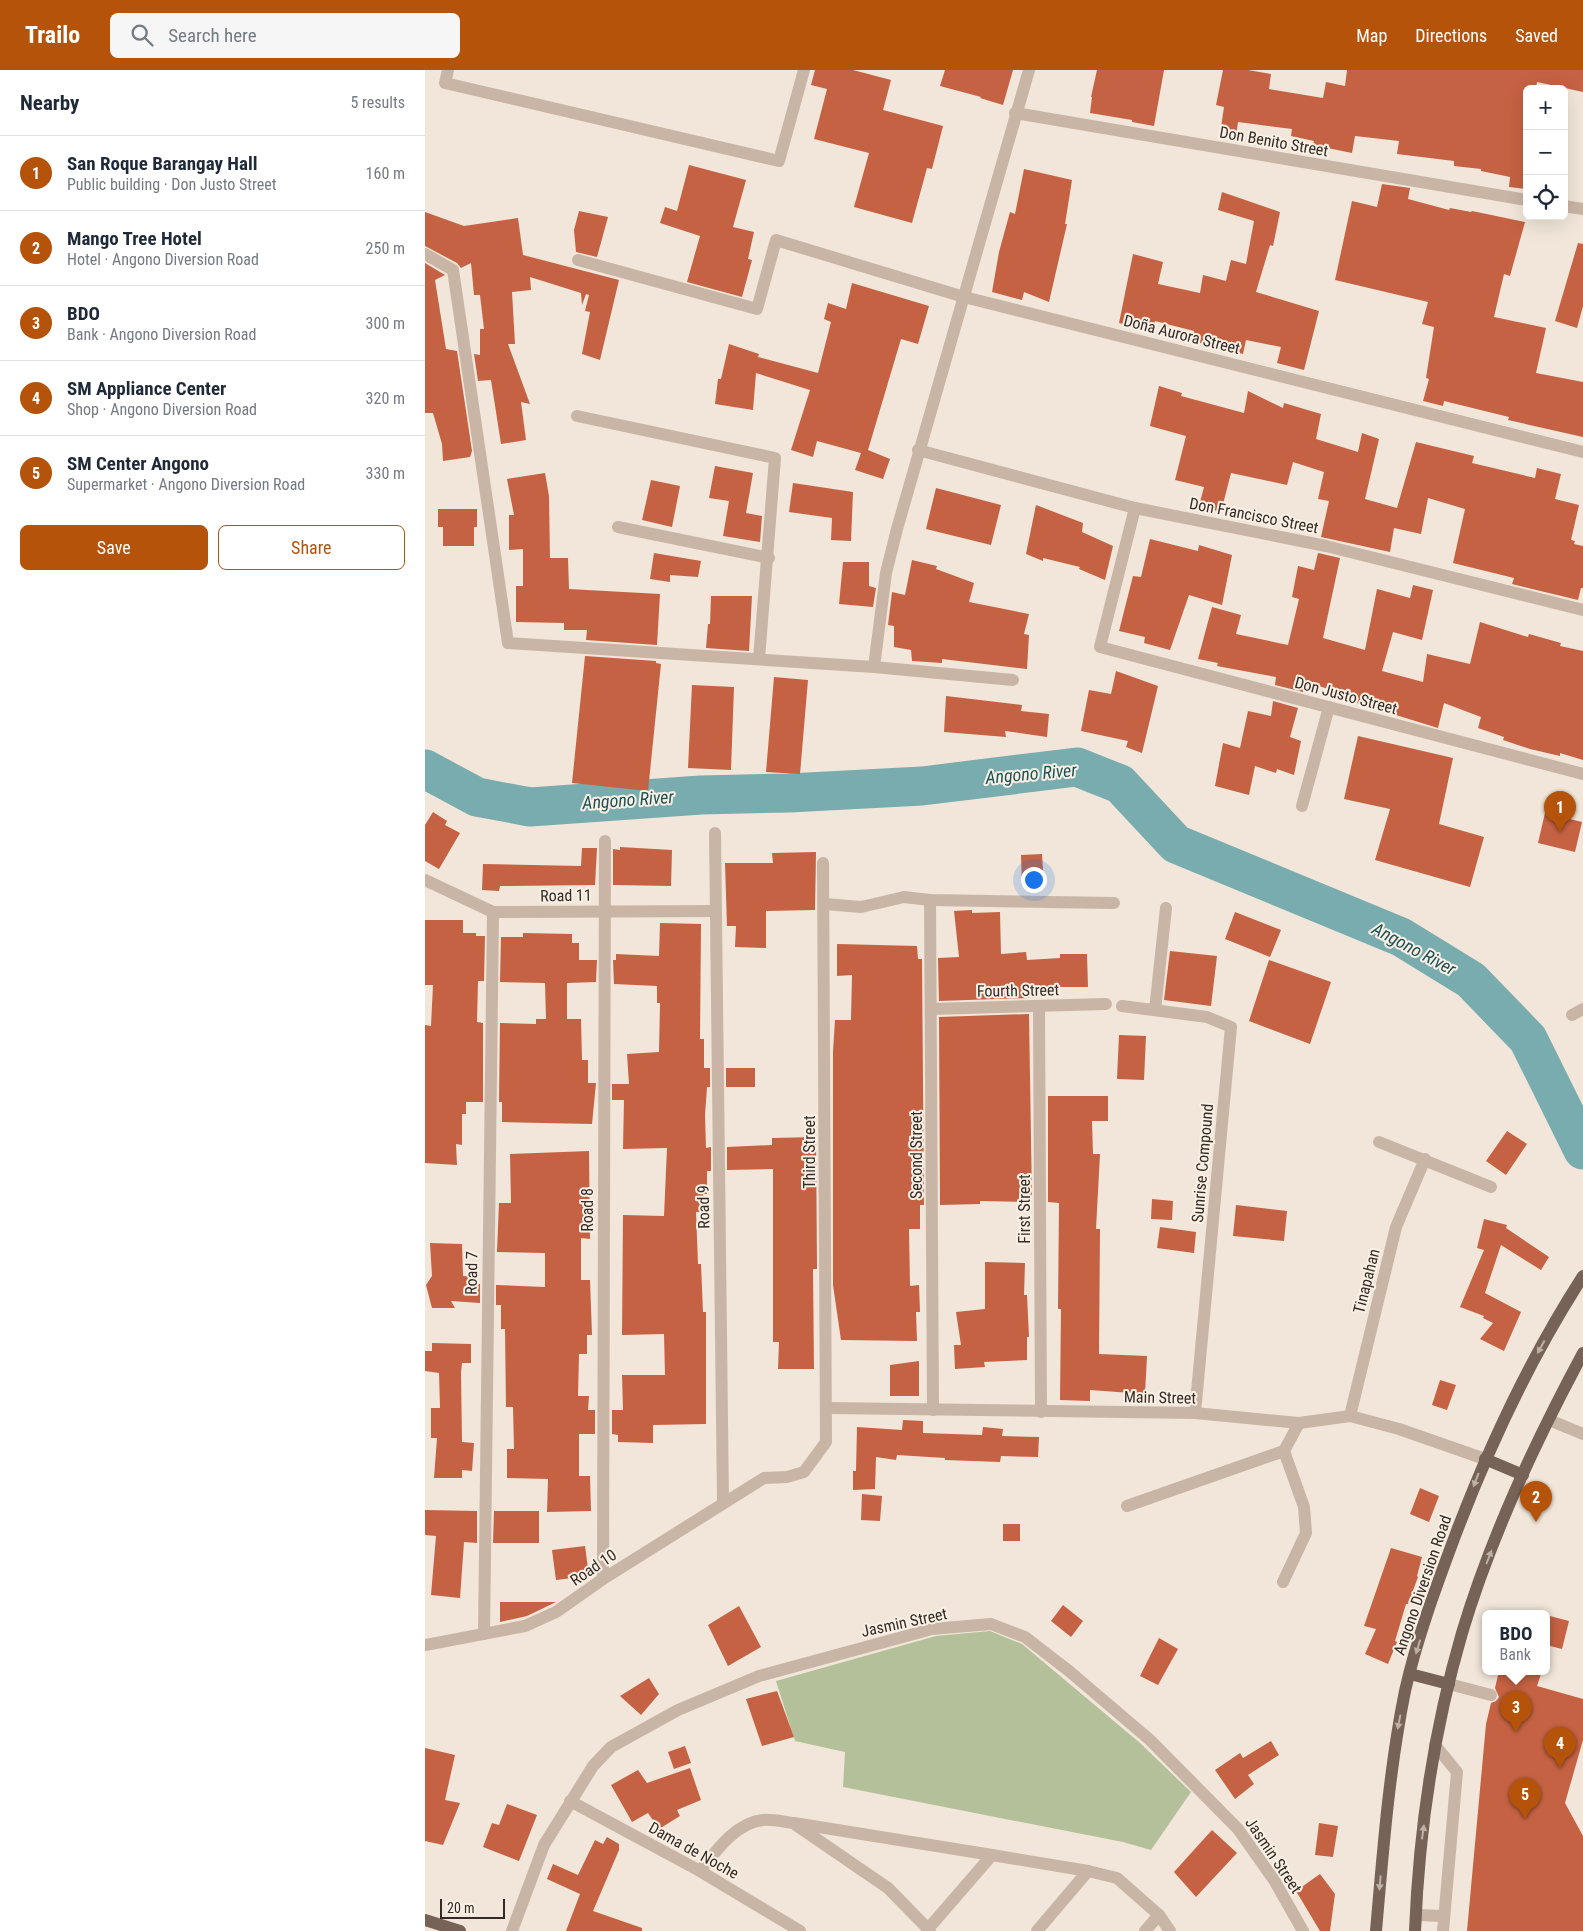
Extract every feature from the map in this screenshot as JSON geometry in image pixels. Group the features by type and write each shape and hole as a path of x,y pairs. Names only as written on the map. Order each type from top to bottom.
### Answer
{"main road":[{"name":"Angono Diversion Road","path":"1377,1931 1385,1821 1398,1729 1409,1674 1443,1567 1485,1458 1525,1376 1564,1305 1583,1276"},
{"path":"1415,1931 1422,1842 1435,1745 1449,1684 1472,1603 1523,1475 1549,1420 1579,1370 1583,1353"},
{"path":"1485,1458 1523,1475"},
{"path":"1409,1674 1449,1684"},
{"path":"425,1920 460,1931"}],"street":[{"path":"448,70 445,83 779,161 804,70"},
{"path":"874,667 886,573 918,450 1029,70"},
{"name":"Don Benito Street","path":"1015,114 1523,199"},
{"path":"1568,207 1583,209"},
{"name":"Doña Aurora Street","path":"578,260 757,309 776,240 964,296 1583,452"},
{"path":"425,254 453,270 507,643 874,667 1013,680"},
{"path":"577,416 775,458 769,558 759,659"},
{"name":"Don Francisco Street","path":"918,450 1135,508 1326,546 1583,610"},
{"name":"Don Justo Street","path":"1135,508 1100,647 1583,774"},
{"path":"618,527 769,558"},
{"path":"1302,806 1329,707"},
{"name":"Road 9","path":"715,833 723,1502"},
{"name":"Road 8","path":"603,1579 605,840"},
{"name":"Third Street","path":"764,1478 804,1472 826,1442 823,863"},
{"name":"Road 11","path":"425,880 493,912 715,911"},
{"path":"824,904 861,907 904,897 930,900 1114,903"},
{"name":"Second Street","path":"930,900 933,1410"},
{"path":"1155,1010 1166,908"},
{"name":"Road 7","path":"484,1634 493,912"},
{"name":"Fourth Street","path":"931,1008 1106,1004"},
{"name":"First Street","path":"1039,1006 1041,1412"},
{"name":"Sunrise Compound","path":"1122,1006 1207,1017 1231,1027 1195,1413"},
{"path":"1379,1142 1491,1187"},
{"name":"Tinapahan","path":"1350,1416 1396,1227 1425,1159"},
{"name":"Main Street","path":"826,1408 1195,1413 1299,1423 1350,1416 1399,1428 1485,1458"},
{"path":"1549,1420 1583,1434"},
{"path":"1127,1506 1284,1451 1299,1423"},
{"path":"1283,1582 1294,1554 1306,1533 1304,1507 1284,1451"},
{"name":"Road 10","path":"425,1645 525,1626 556,1612 603,1579 764,1478"},
{"name":"Jasmin Street","path":"512,1931 544,1845 593,1766 611,1747 678,1710 759,1676 932,1629 991,1624 1025,1637 1069,1671 1150,1740 1238,1829 1274,1880 1303,1931"},
{"path":"1449,1684 1491,1695"},
{"path":"1435,1745 1457,1772 1443,1931"},
{"name":"Dama de Noche","path":"571,1801 700,1871 800,1931"},
{"path":"700,1871 728,1837 742,1828 762,1820 794,1824 992,1854 1117,1878 1159,1915 1171,1931"},
{"path":"794,1824 888,1888 929,1930 992,1854"},
{"path":"1037,1931 1088,1871"},
{"path":"1145,1931 1159,1915"},
{"path":"1416,1915 1443,1916"}],"green space":[{"path":"990,1631 1022,1644 1140,1743 1191,1792 1151,1850 1123,1842 843,1787 845,1752 795,1741 776,1681 936,1636"}],"building":[{"path":"815,70 853,70 891,80 883,110 943,126 932,169 927,168 912,223 854,207 869,153 814,139 827,89 811,85"},
{"path":"945,70 1013,70 1003,105 940,86"},
{"path":"1097,70 1164,70 1154,126 1132,122 1132,120 1090,113 1091,97"},
{"path":"1223,70 1248,70 1271,74 1269,89 1323,98 1326,82 1345,86 1347,70 1583,70 1583,92 1568,89 1568,85 1551,85 1537,82 1537,85 1523,85 1523,189 1509,187 1510,177 1481,171 1481,169 1454,166 1454,161 1397,154 1399,141 1355,136 1352,153 1313,145 1314,141 1291,136 1292,129 1238,122 1236,137 1220,134 1224,107 1216,105"},
{"path":"689,165 746,180 733,227 754,232 748,259 752,260 742,297 687,282 700,236 660,223 665,207 677,211"},
{"path":"1024,169 1072,180 1065,224 1067,224 1049,302 1024,292 1022,300 992,292 999,252 1010,212 1015,214"},
{"path":"1382,184 1410,188 1408,199 1449,210 1450,208 1472,211 1525,222 1510,276 1504,274 1494,317 1546,328 1536,373 1583,382 1583,437 1508,420 1509,417 1444,401 1443,406 1423,401 1429,379 1426,378 1434,327 1422,324 1428,302 1335,280 1352,201 1377,207"},
{"path":"1222,192 1280,212 1273,246 1270,245 1256,292 1319,311 1304,370 1277,363 1281,347 1246,340 1243,354 1193,341 1194,331 1155,321 1153,331 1119,323 1133,254 1163,262 1158,284 1200,293 1203,275 1226,281 1231,260 1246,264 1254,221 1218,210"},
{"path":"579,211 608,217 597,257 576,252 574,230"},
{"path":"425,212 464,226 518,218 523,255 619,280 600,360 582,354 590,312 585,311 589,295 586,294 582,305 581,293 530,277 531,290 512,292 515,344 508,344 530,404 521,402 526,440 501,444 491,380 478,381 474,354 480,355 480,329 484,329 480,295 474,295 471,263 461,268 457,263 425,246"},
{"path":"1578,243 1583,244 1583,306 1577,328 1555,321"},
{"path":"425,263 445,275 435,280 446,349 457,351 472,451 470,457 443,461 442,444 433,413 425,413"},
{"path":"852,283 929,306 918,344 901,339 868,450 890,459 883,479 855,470 861,453 817,441 813,457 791,450 810,390 756,373 753,410 715,404 718,379 721,379 729,344 759,354 758,357 818,373 831,322 824,319 828,303 846,309"},
{"path":"1159,386 1182,393 1181,396 1244,413 1248,391 1283,408 1284,403 1321,414 1316,439 1358,452 1362,433 1379,439 1365,499 1397,508 1416,442 1474,456 1472,463 1535,478 1537,468 1561,474 1555,499 1579,505 1571,540 1575,541 1574,544 1583,546 1583,588 1581,588 1578,600 1512,584 1514,578 1453,563 1465,509 1428,498 1421,534 1394,528 1390,552 1321,537 1329,501 1318,499 1324,472 1293,462 1287,485 1231,473 1221,512 1199,506 1204,487 1175,480 1186,436 1150,426"},
{"path":"715,466 753,473 746,513 762,516 760,542 723,536 729,501 709,498"},
{"path":"545,473 549,496 550,558 568,558 569,589 660,594 657,645 586,640 587,630 564,630 564,623 516,622 516,586 523,586 523,549 509,550 509,515 514,515 507,479"},
{"path":"651,480 680,486 672,527 642,520"},
{"path":"793,483 853,492 851,541 831,540 832,518 789,512"},
{"path":"936,488 1001,505 991,545 926,529"},
{"path":"1036,505 1083,523 1082,532 1113,546 1105,580 1079,569 1080,567 1043,558 1043,561 1026,554"},
{"path":"438,509 477,509 477,527 474,527 474,546 443,546 443,527 438,527"},
{"path":"1150,539 1198,551 1199,545 1232,555 1222,605 1189,595 1170,650 1144,643 1145,637 1119,631 1133,576 1141,577"},
{"path":"654,553 701,561 698,577 670,575 670,582 650,579"},
{"path":"1318,553 1340,558 1323,638 1365,650 1377,589 1410,598 1413,585 1433,590 1422,640 1393,632 1382,671 1423,682 1427,654 1470,664 1480,622 1528,637 1529,634 1561,643 1560,646 1583,651 1583,760 1560,753 1560,756 1530,749 1503,740 1504,737 1478,728 1481,717 1444,703 1438,728 1357,703 1359,698 1305,682 1303,692 1275,685 1276,677 1217,666 1218,663 1198,659 1212,607 1241,615 1236,634 1288,645 1299,599 1292,597 1298,566 1314,570"},
{"path":"912,560 937,566 936,569 974,583 969,602 1029,614 1024,634 1029,635 1027,669 942,659 942,663 912,661 911,650 894,647 894,626 888,625 892,592 905,595"},
{"path":"843,562 869,562 869,586 876,588 873,607 839,604"},
{"path":"711,596 752,596 749,651 706,648 708,624 710,624"},
{"path":"585,656 656,661 656,663 661,664 648,791 572,783"},
{"path":"1116,671 1158,686 1142,753 1126,747 1128,741 1081,731 1089,690 1111,694"},
{"path":"774,677 808,680 800,774 766,772"},
{"path":"692,685 734,687 731,770 688,768"},
{"path":"946,696 1022,705 1021,711 1049,714 1047,737 1005,731 1006,737 944,732"},
{"path":"1273,701 1298,708 1290,737 1301,741 1294,775 1277,769 1276,773 1255,766 1249,795 1215,786 1223,743 1240,748 1248,711 1271,716"},
{"path":"1358,736 1453,758 1439,824 1484,837 1470,887 1375,860 1390,809 1344,799"},
{"path":"433,812 447,821 445,825 460,833 439,869 425,861 425,825"},
{"path":"1545,813 1582,822 1575,852 1538,843"},
{"path":"620,847 672,850 671,886 613,885 613,849 620,850"},
{"path":"582,848 597,848 595,885 500,886 499,891 482,890 483,864 581,866"},
{"path":"816,852 815,910 766,911 766,948 735,947 736,926 727,926 725,863 773,863 772,853"},
{"path":"1042,854 1044,885 1022,886 1021,855"},
{"path":"972,910 972,913 1000,912 1001,954 1026,952 1027,960 1060,958 1060,954 1087,954 1088,987 1058,987 1058,990 1029,992 1029,998 939,1001 938,958 959,957 954,911"},
{"path":"1235,912 1281,930 1270,957 1225,939"},
{"path":"425,920 463,920 463,933 476,933 476,936 485,936 484,981 478,981 477,1022 483,1023 483,1102 466,1102 466,1114 462,1114 462,1145 456,1144 457,1165 425,1163 425,1025 431,1026 433,985 425,985"},
{"path":"660,923 701,924 700,1039 704,1039 704,1068 710,1068 710,1087 707,1087 705,1115 706,1148 711,1147 711,1171 707,1171 707,1194 703,1194 703,1212 696,1212 698,1264 701,1264 703,1312 706,1312 706,1424 653,1425 653,1443 618,1442 618,1435 612,1434 612,1410 623,1410 622,1375 665,1375 664,1334 622,1335 623,1215 664,1216 667,1148 623,1149 624,1100 612,1100 612,1084 629,1084 627,1054 659,1052 660,1003 657,1003 657,986 614,984 613,960 616,960 616,954 659,956"},
{"path":"523,933 572,934 572,943 579,943 579,960 597,960 596,982 567,983 567,1019 581,1019 582,1060 588,1060 588,1083 596,1083 592,1124 502,1122 502,1102 499,1102 500,1023 536,1024 536,1019 546,1019 545,983 500,982 501,937 523,937"},
{"path":"837,944 917,946 918,959 922,959 924,1205 920,1205 920,1229 909,1229 910,1286 919,1285 920,1312 916,1312 917,1341 841,1340 833,1285 833,1052 835,1020 851,1020 852,975 837,976"},
{"path":"1170,951 1217,956 1211,1006 1164,1000"},
{"path":"1269,960 1331,982 1310,1044 1249,1021"},
{"path":"1029,1014 1032,1202 980,1201 980,1204 940,1205 939,1017"},
{"path":"1119,1035 1146,1036 1144,1080 1117,1079"},
{"path":"726,1068 755,1068 755,1087 726,1087"},
{"path":"1048,1096 1108,1096 1108,1121 1092,1121 1093,1154 1100,1154 1096,1229 1100,1229 1099,1354 1147,1356 1145,1394 1090,1390 1090,1401 1060,1400 1061,1309 1058,1309 1059,1203 1048,1202"},
{"path":"1507,1131 1527,1144 1506,1175 1486,1161"},
{"path":"816,1137 817,1269 813,1269 814,1369 778,1369 779,1342 773,1342 773,1169 727,1170 727,1147 772,1145 772,1138"},
{"path":"589,1151 590,1239 581,1238 581,1280 590,1280 592,1335 587,1335 587,1354 579,1354 578,1396 589,1396 588,1410 595,1410 595,1434 579,1434 579,1476 590,1476 591,1511 547,1512 548,1479 507,1478 507,1449 514,1449 513,1407 506,1407 505,1329 501,1329 501,1305 496,1305 496,1285 545,1287 545,1253 497,1252 499,1203 511,1203 510,1154"},
{"path":"1152,1199 1173,1201 1172,1220 1151,1219"},
{"path":"1236,1205 1287,1211 1284,1241 1233,1236"},
{"path":"1484,1219 1507,1225 1506,1228 1549,1257 1541,1270 1501,1245 1485,1293 1521,1312 1504,1351 1480,1339 1493,1323 1483,1318 1484,1316 1460,1307 1484,1250 1477,1248"},
{"path":"1160,1227 1196,1232 1194,1253 1157,1248"},
{"path":"430,1243 462,1244 463,1276 476,1277 475,1284 480,1284 480,1303 451,1301 455,1308 432,1308 426,1285 432,1276"},
{"path":"985,1262 1025,1263 1024,1295 1027,1295 1029,1337 1027,1337 1027,1360 984,1362 985,1367 955,1369 954,1345 961,1345 956,1312 985,1309"},
{"path":"432,1343 471,1344 471,1363 462,1363 461,1373 462,1442 474,1443 472,1471 462,1470 462,1478 434,1478 437,1438 431,1438 431,1408 440,1408 439,1373 425,1371 425,1351 432,1351"},
{"path":"919,1361 919,1396 890,1396 890,1365"},
{"path":"1440,1380 1456,1385 1447,1410 1432,1405"},
{"path":"903,1420 923,1421 923,1433 982,1435 983,1427 1003,1429 1002,1436 1039,1437 1038,1457 1001,1456 1000,1462 945,1460 945,1458 897,1455 896,1460 876,1457 875,1489 853,1490 853,1471 856,1471 857,1427 902,1430"},
{"path":"1420,1488 1439,1496 1429,1522 1410,1514"},
{"path":"862,1494 882,1496 880,1521 861,1520"},
{"path":"425,1510 477,1511 477,1543 464,1542 460,1598 431,1595 436,1536 425,1535"},
{"path":"494,1511 539,1511 539,1543 493,1543"},
{"path":"1003,1524 1020,1524 1020,1541 1003,1541"},
{"path":"585,1546 589,1576 556,1580 552,1550"},
{"path":"1391,1548 1422,1557 1418,1577 1408,1604 1406,1604 1395,1641 1397,1642 1388,1664 1365,1654 1376,1629 1364,1626"},
{"path":"500,1602 556,1602 527,1616 500,1622"},
{"path":"1063,1605 1083,1621 1071,1637 1051,1621"},
{"path":"739,1606 761,1647 728,1666 708,1625"},
{"path":"1550,1616 1569,1621 1562,1649 1550,1646"},
{"path":"1159,1638 1178,1649 1158,1685 1140,1676"},
{"path":"1498,1675 1541,1675 1537,1686 1583,1699 1583,1740 1565,1803 1583,1836 1583,1931 1467,1931 1486,1724 1491,1703 1499,1697 1495,1688"},
{"path":"649,1678 659,1694 641,1715 620,1696"},
{"path":"777,1691 794,1737 762,1746 746,1699"},
{"path":"1271,1741 1279,1755 1248,1775 1254,1784 1235,1799 1215,1770 1240,1753 1243,1758"},
{"path":"685,1746 691,1763 674,1769 668,1752"},
{"path":"425,1748 455,1755 445,1800 460,1803 443,1845 425,1841"},
{"path":"690,1768 701,1800 677,1810 680,1816 659,1829 648,1813 632,1822 611,1785 638,1770 647,1783"},
{"path":"507,1804 537,1815 519,1861 483,1847 492,1823 499,1825"},
{"path":"1319,1823 1338,1826 1333,1857 1315,1855"},
{"path":"1212,1830 1237,1853 1196,1897 1174,1872"},
{"path":"607,1837 619,1844 619,1850 593,1911 642,1928 642,1931 566,1931 580,1894 547,1879 553,1864 578,1875 595,1840 603,1844"},
{"path":"1320,1874 1335,1894 1330,1931 1320,1931 1296,1891"}],"waterway":[{"name":"Angono River","path":"425,769 477,797 530,807 701,795 789,793 922,786 1077,767 1120,784 1176,844 1401,937 1471,980 1528,1039 1583,1150"}],"place":[{"name":"San Roque Barangay Hall","path":"1560,832"},
{"name":"Mango Tree Hotel","path":"1536,1522"},
{"name":"BDO","path":"1516,1732"},
{"name":"SM Appliance Center","path":"1560,1768"},
{"name":"SM Center Angono","path":"1525,1819"}]}
